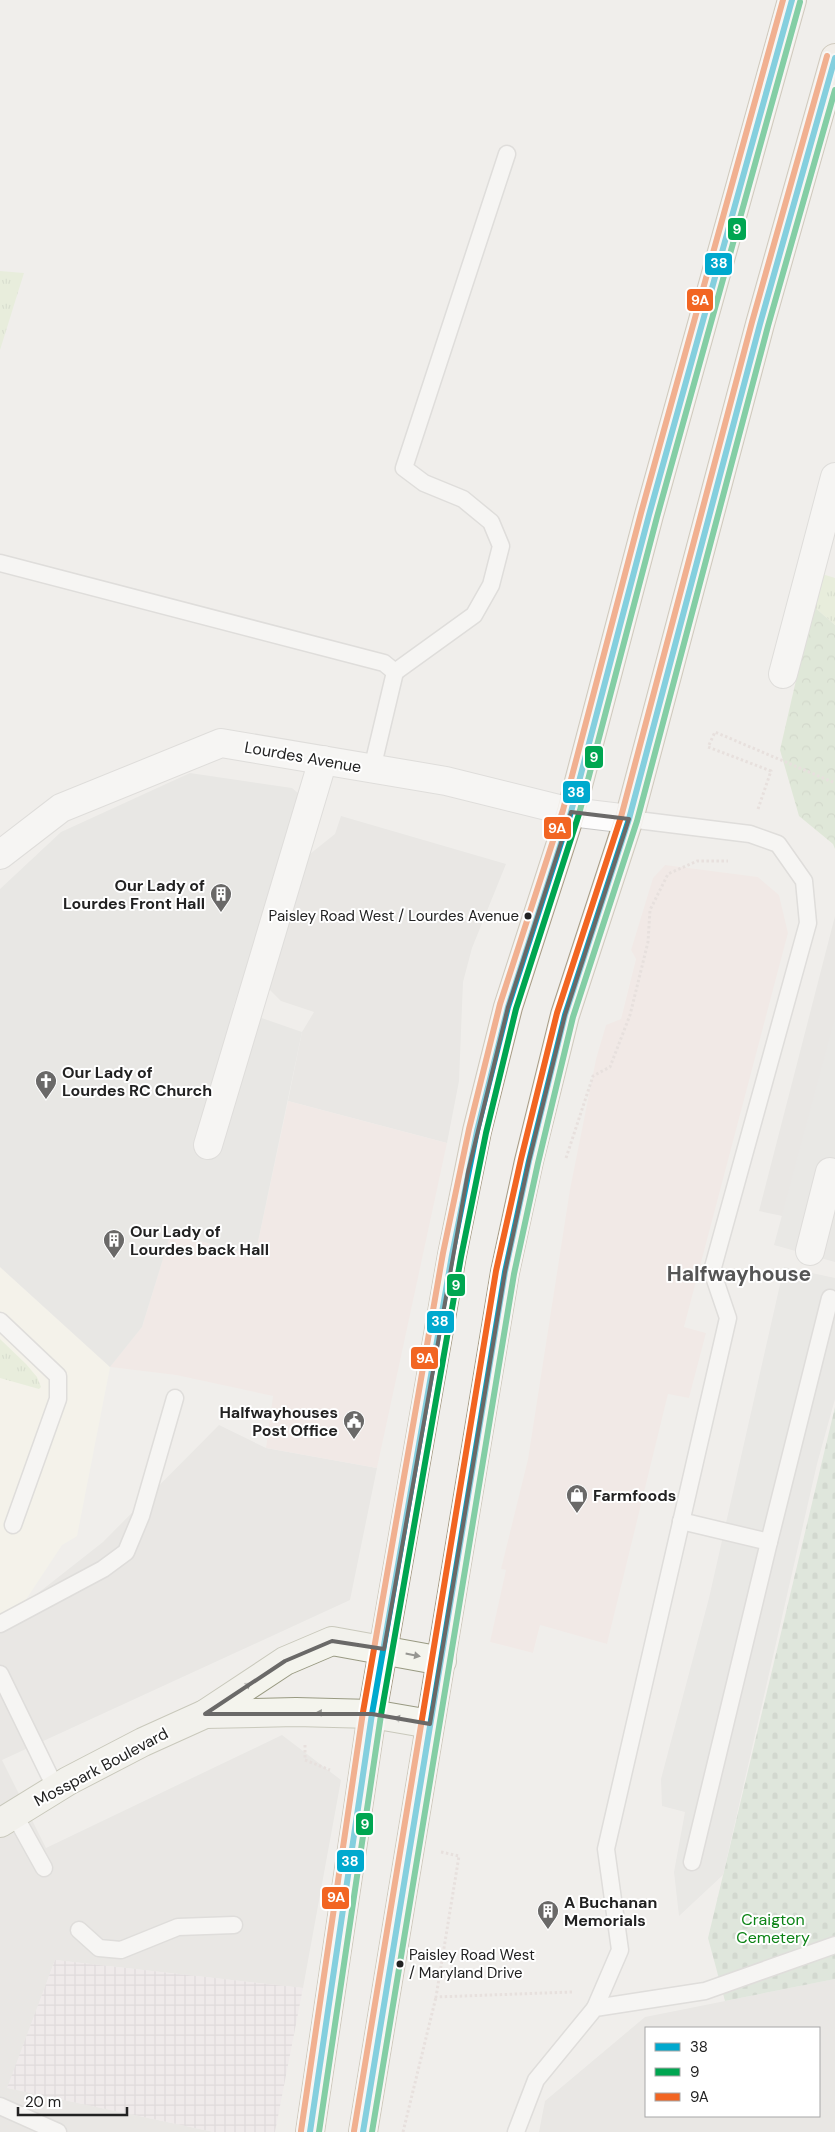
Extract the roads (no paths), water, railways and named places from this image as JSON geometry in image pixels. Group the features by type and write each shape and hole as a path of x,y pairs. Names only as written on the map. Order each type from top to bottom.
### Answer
{"main road":[{"path":"310,2132 372,1714 449,1274 477,1132 508,1007 572,812 649,515 792,0"},
{"path":"363,2132 505,1272 529,1161 565,1015 630,819 760,324 835,58"}],"street":[{"path":"783,674 835,477"},
{"name":"Lourdes Avenue","path":"0,855 61,808 221,743 446,781 572,812 630,819"},
{"path":"208,1145 323,760"},
{"path":"810,1251 833,1166"},
{"name":"Mosspark Boulevard","path":"7,1818 143,1742 205,1714 284,1661 332,1641 442,1661"},
{"name":"Mosspark Boulevard","path":"205,1714 296,1712 372,1714 430,1724"}],"lane":[{"path":"372,769 394,672 474,615 491,585 501,546 491,522 463,499 424,483 404,468 507,154"},
{"path":"0,563 384,663 394,672"},
{"path":"516,2132 536,2080 595,2008 620,1950 606,1849 728,1318 712,1271 808,923 804,881 778,844 750,834 630,819"},
{"path":"692,1862 830,1298"},
{"path":"0,1321 58,1376 58,1398 13,1525"},
{"path":"0,1624 103,1569 126,1552 142,1516 175,1398"},
{"path":"681,1521 769,1542"},
{"path":"0,1674 56,1789"},
{"path":"7,1818 44,1868"},
{"path":"79,1930 99,1948 121,1950 178,1926 234,1925"},
{"path":"595,2008 705,1990 835,1945"},
{"path":"0,2106 58,2132"}],"place":[{"name":"Our Lady of Lourdes Front Hall","path":"221,913"},
{"name":"Paisley Road West / Lourdes Avenue","path":"528,916"},
{"name":"Our Lady of Lourdes RC Church","path":"46,1100"},
{"name":"Our Lady of Lourdes back Hall","path":"114,1259"},
{"name":"Halfwayhouses Post Office","path":"354,1440"},
{"name":"Farmfoods","path":"577,1514"},
{"name":"A Buchanan Memorials","path":"548,1930"},
{"name":"Paisley Road West / Maryland Drive","path":"400,1964"}],"district":[{"name":"Halfwayhouse","path":"739,1274"}],"park label":[{"name":"Craigton Cemetery","path":"773,1928"}]}
